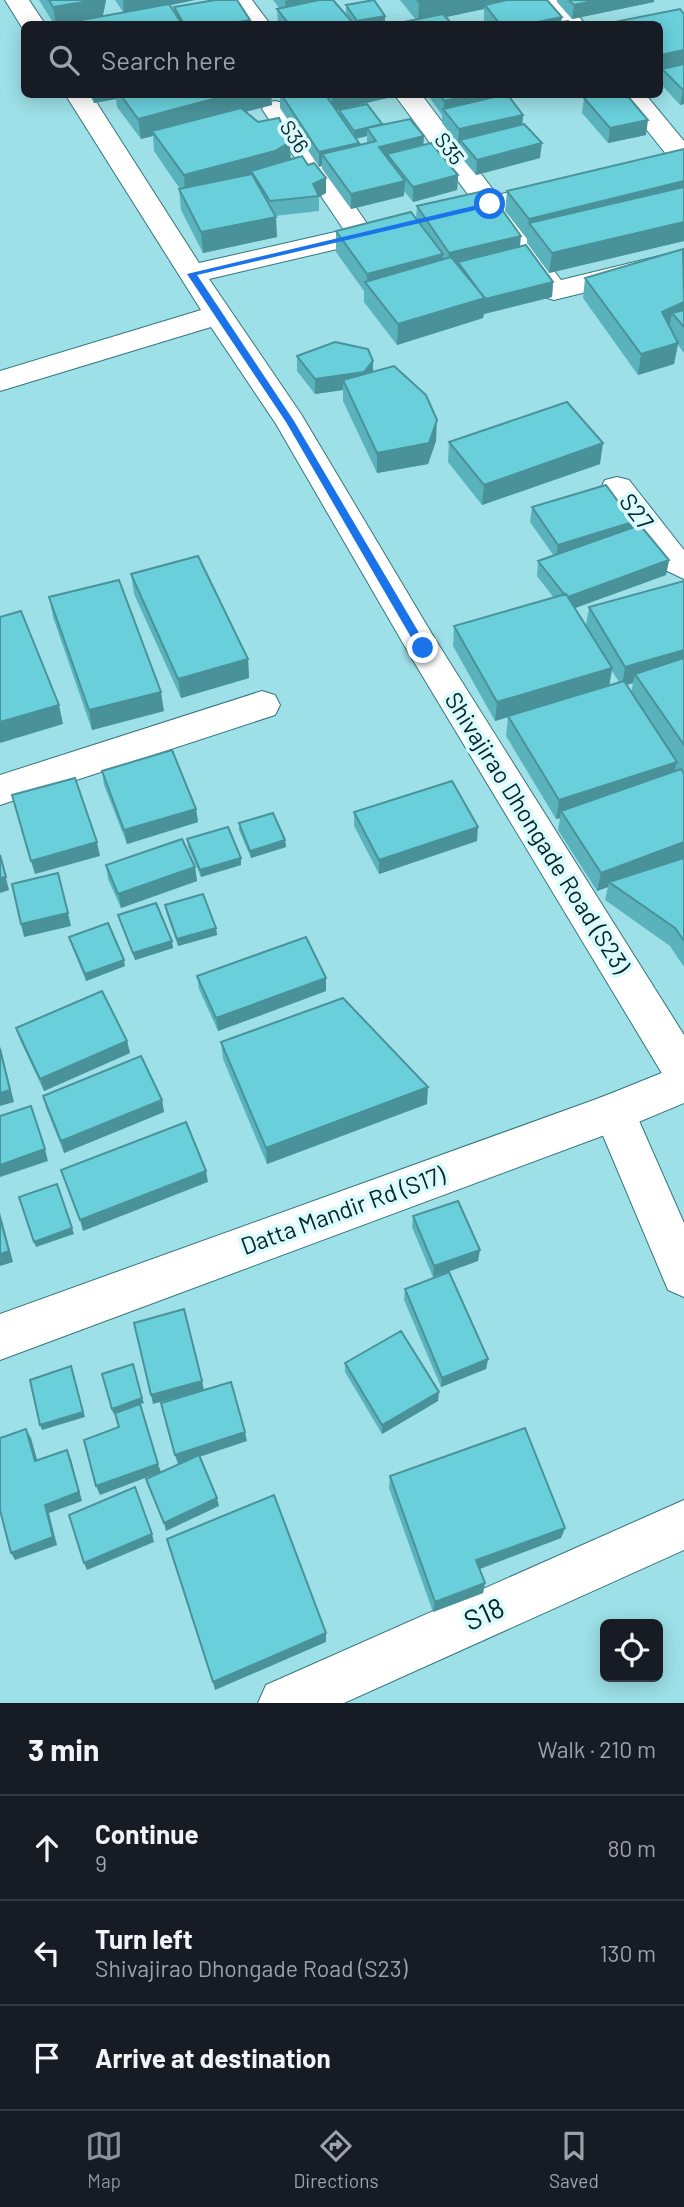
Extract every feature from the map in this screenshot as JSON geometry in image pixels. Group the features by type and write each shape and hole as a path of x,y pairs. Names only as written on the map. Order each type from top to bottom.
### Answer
{"street":[{"path":"17,0 30,21"},
{"path":"239,0 255,21"},
{"path":"552,0 570,21"},
{"name":"Shivajirao Dhongade Road (S23)","path":"81,98 191,274 290,421 430,660 684,1072"},
{"name":"S35","path":"410,98 554,291 684,259"},
{"path":"634,98 675,161"},
{"name":"S36","path":"275,109 361,235"},
{"path":"191,274 581,183"},
{"path":"0,380 218,315"},
{"name":"S27","path":"617,488 673,560 684,567"},
{"path":"0,790 262,705"},
{"name":"Datta Mandir Rd (S17)","path":"0,1337 614,1112 684,1083"},
{"path":"614,1112 684,1275"},
{"name":"S18","path":"284,1703 684,1525"}],"building":[{"path":"49,0 96,0 53,7"},
{"path":"215,0 237,0 250,20 182,21 174,7"},
{"path":"319,0 333,0 351,21 287,21 277,9"},
{"path":"374,0 385,16 357,21 346,5"},
{"path":"507,0 547,0 562,17 543,21 498,21 485,5"},
{"path":"569,0 597,0 574,5"},
{"path":"169,4 180,21 76,21"},
{"path":"680,9 684,14 684,50 663,54 663,21 619,21"},
{"path":"443,14 449,21 409,21"},
{"path":"684,64 684,90 663,70"},
{"path":"123,98 217,98 138,119"},
{"path":"284,98 328,98 359,143 319,152"},
{"path":"490,98 510,98 523,115 459,129 443,109"},
{"path":"584,98 629,98 648,120 610,128"},
{"path":"367,104 382,124 354,131 339,110"},
{"path":"241,108 258,122 279,118 290,142 275,151 184,175 152,131"},
{"path":"410,119 424,136 379,147 405,181 351,194 322,154 376,141 367,128"},
{"path":"524,124 542,143 477,160 460,140"},
{"path":"431,143 458,175 413,187 387,154"},
{"path":"684,149 684,181 529,219 507,191"},
{"path":"302,156 308,165 314,163 326,178 313,184 319,196 270,201 251,171"},
{"path":"252,174 276,217 201,232 179,189"},
{"path":"684,187 684,222 552,253 529,223"},
{"path":"488,190 521,236 449,253 417,206"},
{"path":"411,212 443,254 367,274 336,231"},
{"path":"526,245 553,282 485,299 458,262"},
{"path":"683,249 684,302 662,312 678,343 641,354 585,278"},
{"path":"451,257 485,298 398,324 365,282"},
{"path":"684,310 684,327 672,313"},
{"path":"335,342 368,349 373,361 364,372 315,379 297,356"},
{"path":"394,366 426,395 437,420 429,443 377,453 343,380"},
{"path":"567,402 603,443 484,485 449,442"},
{"path":"606,485 633,522 558,545 532,507"},
{"path":"640,525 669,560 568,597 538,561"},
{"path":"198,556 248,659 178,679 131,574"},
{"path":"119,580 161,692 89,710 49,597"},
{"path":"684,581 684,650 625,667 589,607"},
{"path":"566,594 612,668 497,702 454,626"},
{"path":"21,611 59,705 0,722 0,617"},
{"path":"684,658 684,745 635,674"},
{"path":"624,681 677,762 559,800 508,716"},
{"path":"172,750 196,809 124,830 102,771"},
{"path":"681,769 684,774 684,842 601,873 561,811"},
{"path":"75,778 97,842 31,861 12,795"},
{"path":"452,781 478,827 379,860 354,812"},
{"path":"273,813 285,840 250,851 239,823"},
{"path":"228,827 241,858 200,870 187,839"},
{"path":"182,839 195,867 118,894 106,865"},
{"path":"0,855 6,877 0,878"},
{"path":"684,858 684,941 675,928 609,882"},
{"path":"58,873 68,913 21,924 12,884"},
{"path":"203,894 216,928 177,939 165,905"},
{"path":"156,903 172,941 133,953 118,915"},
{"path":"108,923 124,960 85,974 69,937"},
{"path":"306,937 326,978 216,1018 197,976"},
{"path":"102,991 127,1041 40,1079 16,1028"},
{"path":"343,998 428,1087 266,1148 221,1042"},
{"path":"0,1049 10,1090 0,1093"},
{"path":"141,1056 162,1100 61,1141 43,1096"},
{"path":"31,1106 45,1149 0,1165 0,1116"},
{"path":"186,1122 206,1171 80,1220 61,1170"},
{"path":"57,1184 72,1228 34,1242 19,1197"},
{"path":"458,1201 480,1250 434,1266 413,1216"},
{"path":"0,1218 9,1251 0,1254"},
{"path":"449,1272 488,1359 442,1378 405,1289"},
{"path":"184,1309 202,1381 151,1395 134,1323"},
{"path":"401,1331 439,1392 382,1425 345,1363"},
{"path":"133,1364 142,1398 112,1409 102,1374"},
{"path":"71,1366 83,1412 40,1425 30,1380"},
{"path":"231,1382 245,1432 175,1455 161,1403"},
{"path":"140,1404 158,1464 96,1486 84,1440 119,1427 115,1413"},
{"path":"525,1428 565,1528 476,1560 485,1583 435,1602 390,1476"},
{"path":"26,1429 35,1461 67,1450 79,1492 45,1505 53,1537 11,1553 0,1510 0,1438"},
{"path":"199,1455 217,1498 164,1523 146,1479"},
{"path":"135,1487 152,1534 84,1563 69,1515"},
{"path":"274,1495 326,1633 213,1682 167,1539"}],"route":[{"path":"423,648 290,421 191,274 490,204"}]}
